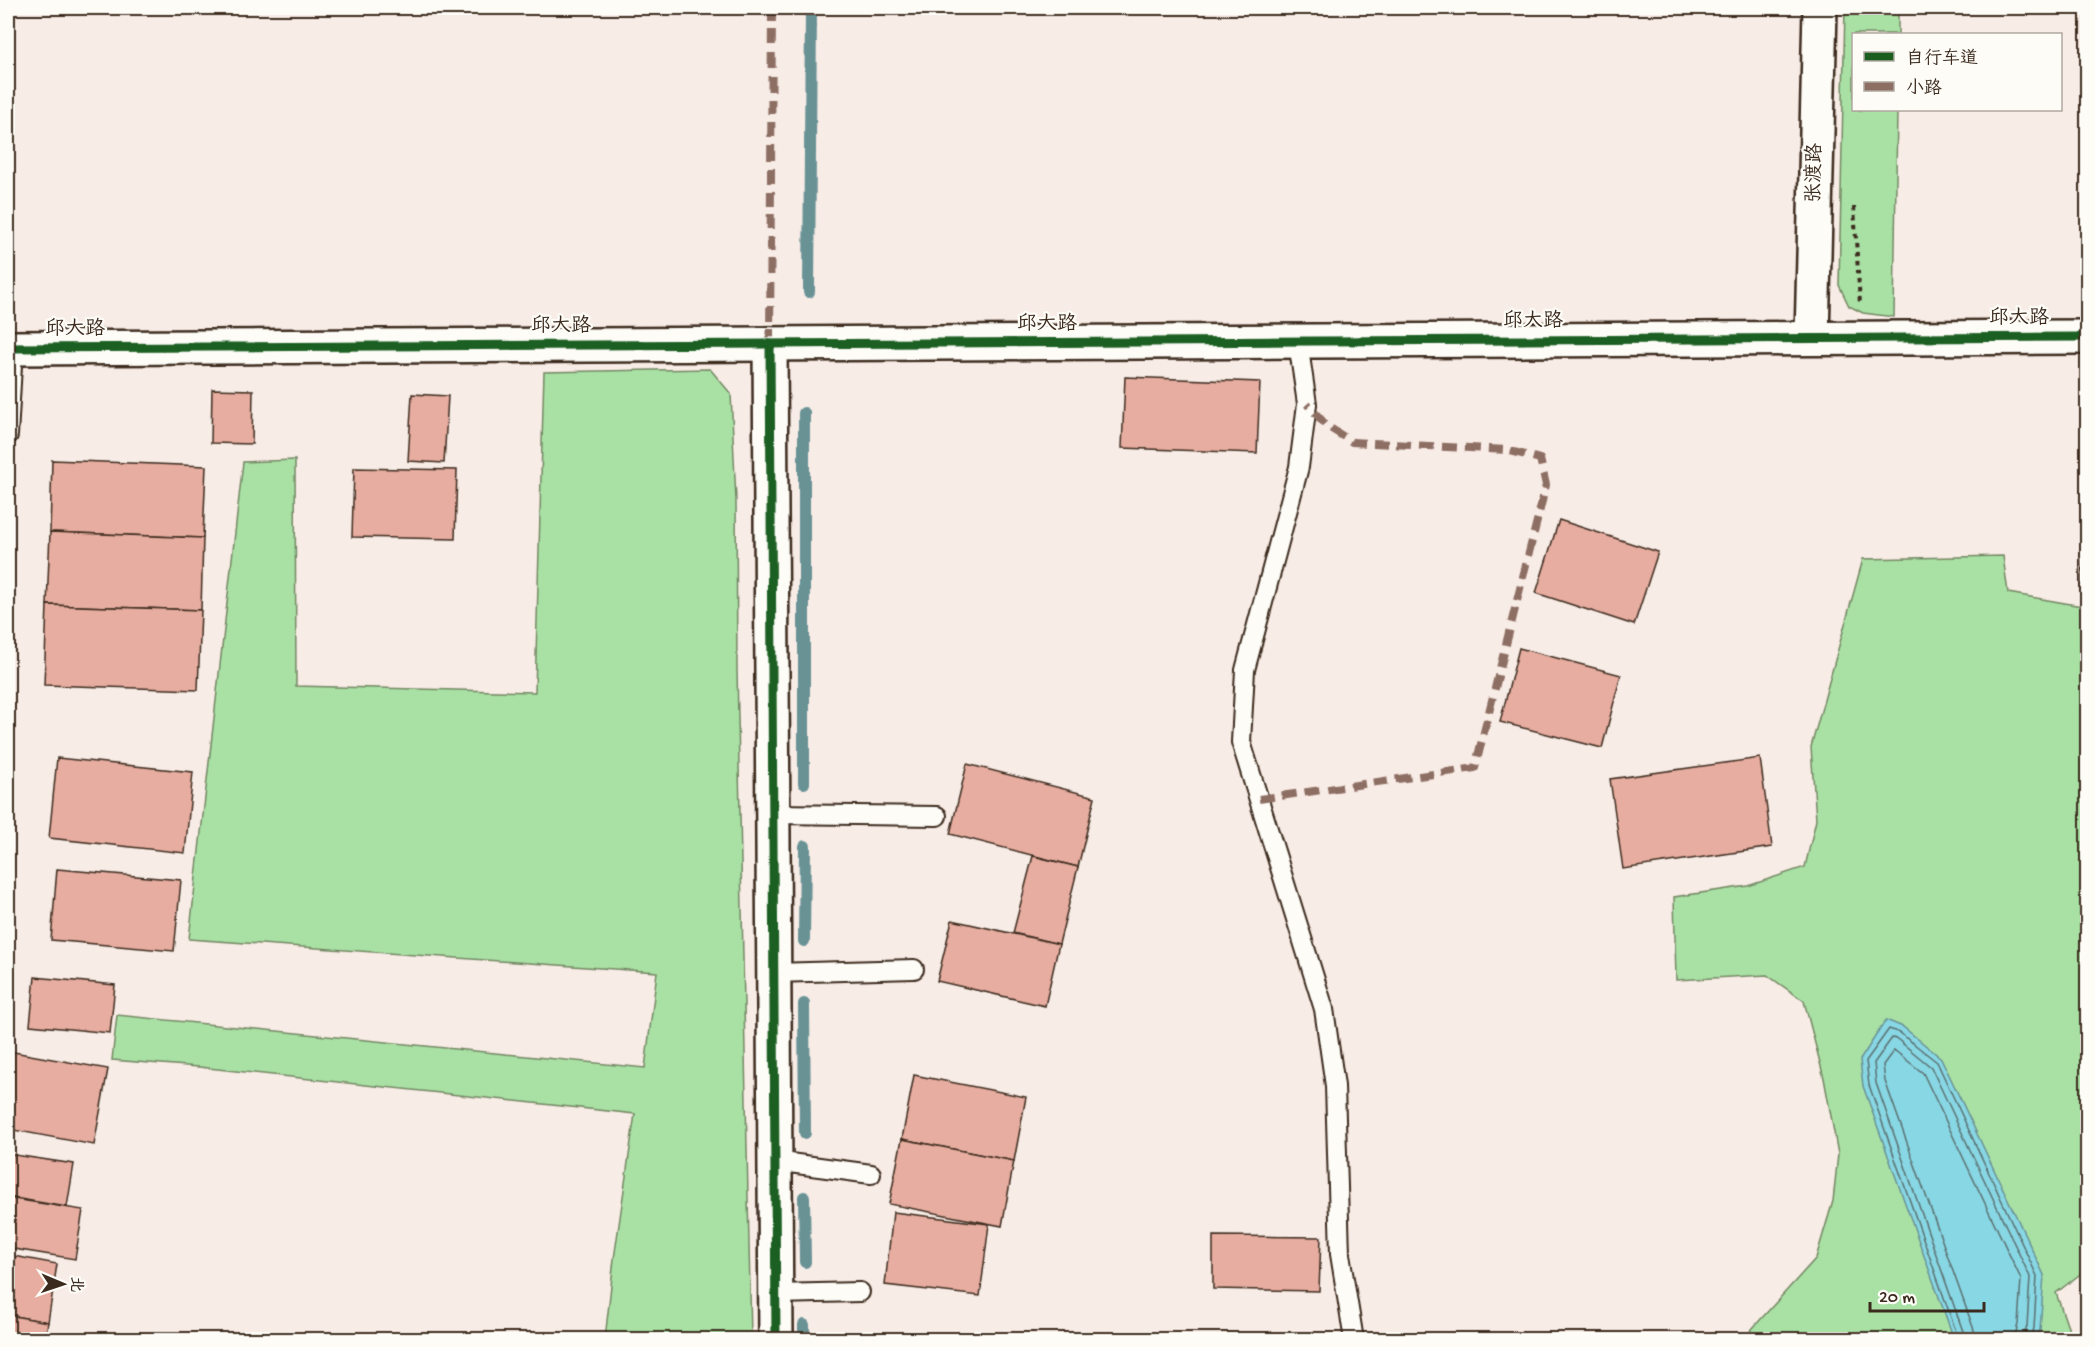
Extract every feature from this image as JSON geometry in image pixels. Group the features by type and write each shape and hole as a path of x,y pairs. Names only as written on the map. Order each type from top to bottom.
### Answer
{"street":[{"name":"张渡路","path":"1812,338 1820,8"},
{"name":"邱大路","path":"10,348 2088,337"},
{"path":"770,344 776,1340"}],"lane":[{"path":"1298,342 1307,404 1300,456 1245,670 1241,742 1324,1009 1335,1086 1340,1254 1354,1340"},
{"path":"8,435 10,348"},
{"path":"773,814 937,816"},
{"path":"774,973 914,969"},
{"path":"775,1161 871,1174"},
{"path":"776,1294 860,1292"}],"path":[{"path":"1854,202 1862,338"}],"green space":[{"path":"1845,8 1898,8 1898,33 1852,33 1852,111 1897,111 1894,317 1863,313 1849,306 1839,285"},
{"path":"710,369 731,394 736,500 737,670 751,1339 605,1339 635,1114 199,1067 112,1060 117,1015 645,1068 657,972 189,939 243,462 295,460 296,686 535,692 544,372"},
{"path":"2003,556 2008,593 2087,607 2088,1268 2056,1293 2072,1339 1743,1339 1816,1258 1833,1201 1838,1154 1824,1078 1804,1001 1767,975 1676,980 1674,897 1748,886 1805,867 1816,820 1811,747 1863,559"}],"water":[{"path":"1886,1020 1903,1027 1941,1058 2044,1275 2040,1330 2036,1339 1954,1339 1863,1086 1860,1060"}],"building":[{"path":"1125,377 1260,382 1257,453 1122,448"},
{"path":"212,389 253,390 252,444 211,443"},
{"path":"412,394 448,396 444,463 408,461"},
{"path":"52,460 206,466 203,538 50,532"},
{"path":"354,468 457,470 455,539 352,537"},
{"path":"1559,520 1658,552 1634,625 1536,593"},
{"path":"50,532 203,538 201,610 47,605"},
{"path":"2083,539 2088,540 2088,586 2082,586"},
{"path":"47,605 201,610 198,690 44,685"},
{"path":"1519,648 1621,675 1602,748 1500,722"},
{"path":"57,758 193,772 185,853 49,838"},
{"path":"1760,758 1772,847 1623,869 1610,779"},
{"path":"967,764 1095,797 1078,867 950,834"},
{"path":"1033,856 1078,867 1059,944 1013,933"},
{"path":"57,869 181,880 174,951 51,940"},
{"path":"952,920 1059,944 1045,1006 937,981"},
{"path":"35,977 115,985 110,1033 30,1025"},
{"path":"8,1051 108,1069 94,1145 8,1129"},
{"path":"914,1075 1026,1097 1014,1161 902,1139"},
{"path":"902,1139 1014,1161 1002,1226 889,1204"},
{"path":"8,1154 74,1164 67,1207 8,1197"},
{"path":"8,1198 83,1210 75,1259 8,1248"},
{"path":"893,1212 989,1224 980,1296 885,1285"},
{"path":"1213,1236 1321,1237 1319,1291 1213,1289"},
{"path":"8,1255 57,1264 48,1322 8,1315"},
{"path":"8,1315 48,1322 45,1340 8,1340"}],"waterway":[{"path":"809,292 811,8"},
{"path":"804,413 804,783"},
{"path":"804,941 805,846"},
{"path":"804,1004 805,1133"},
{"path":"804,1197 805,1262"},
{"path":"804,1325 804,1340"}],"marked path":[{"path":"770,344 772,8"},
{"path":"1259,799 1475,768 1546,485 1540,459 1507,450 1352,442 1327,426 1307,404"}],"cycle path":[{"path":"8,348 2088,337"},
{"path":"770,344 776,1340"}]}
